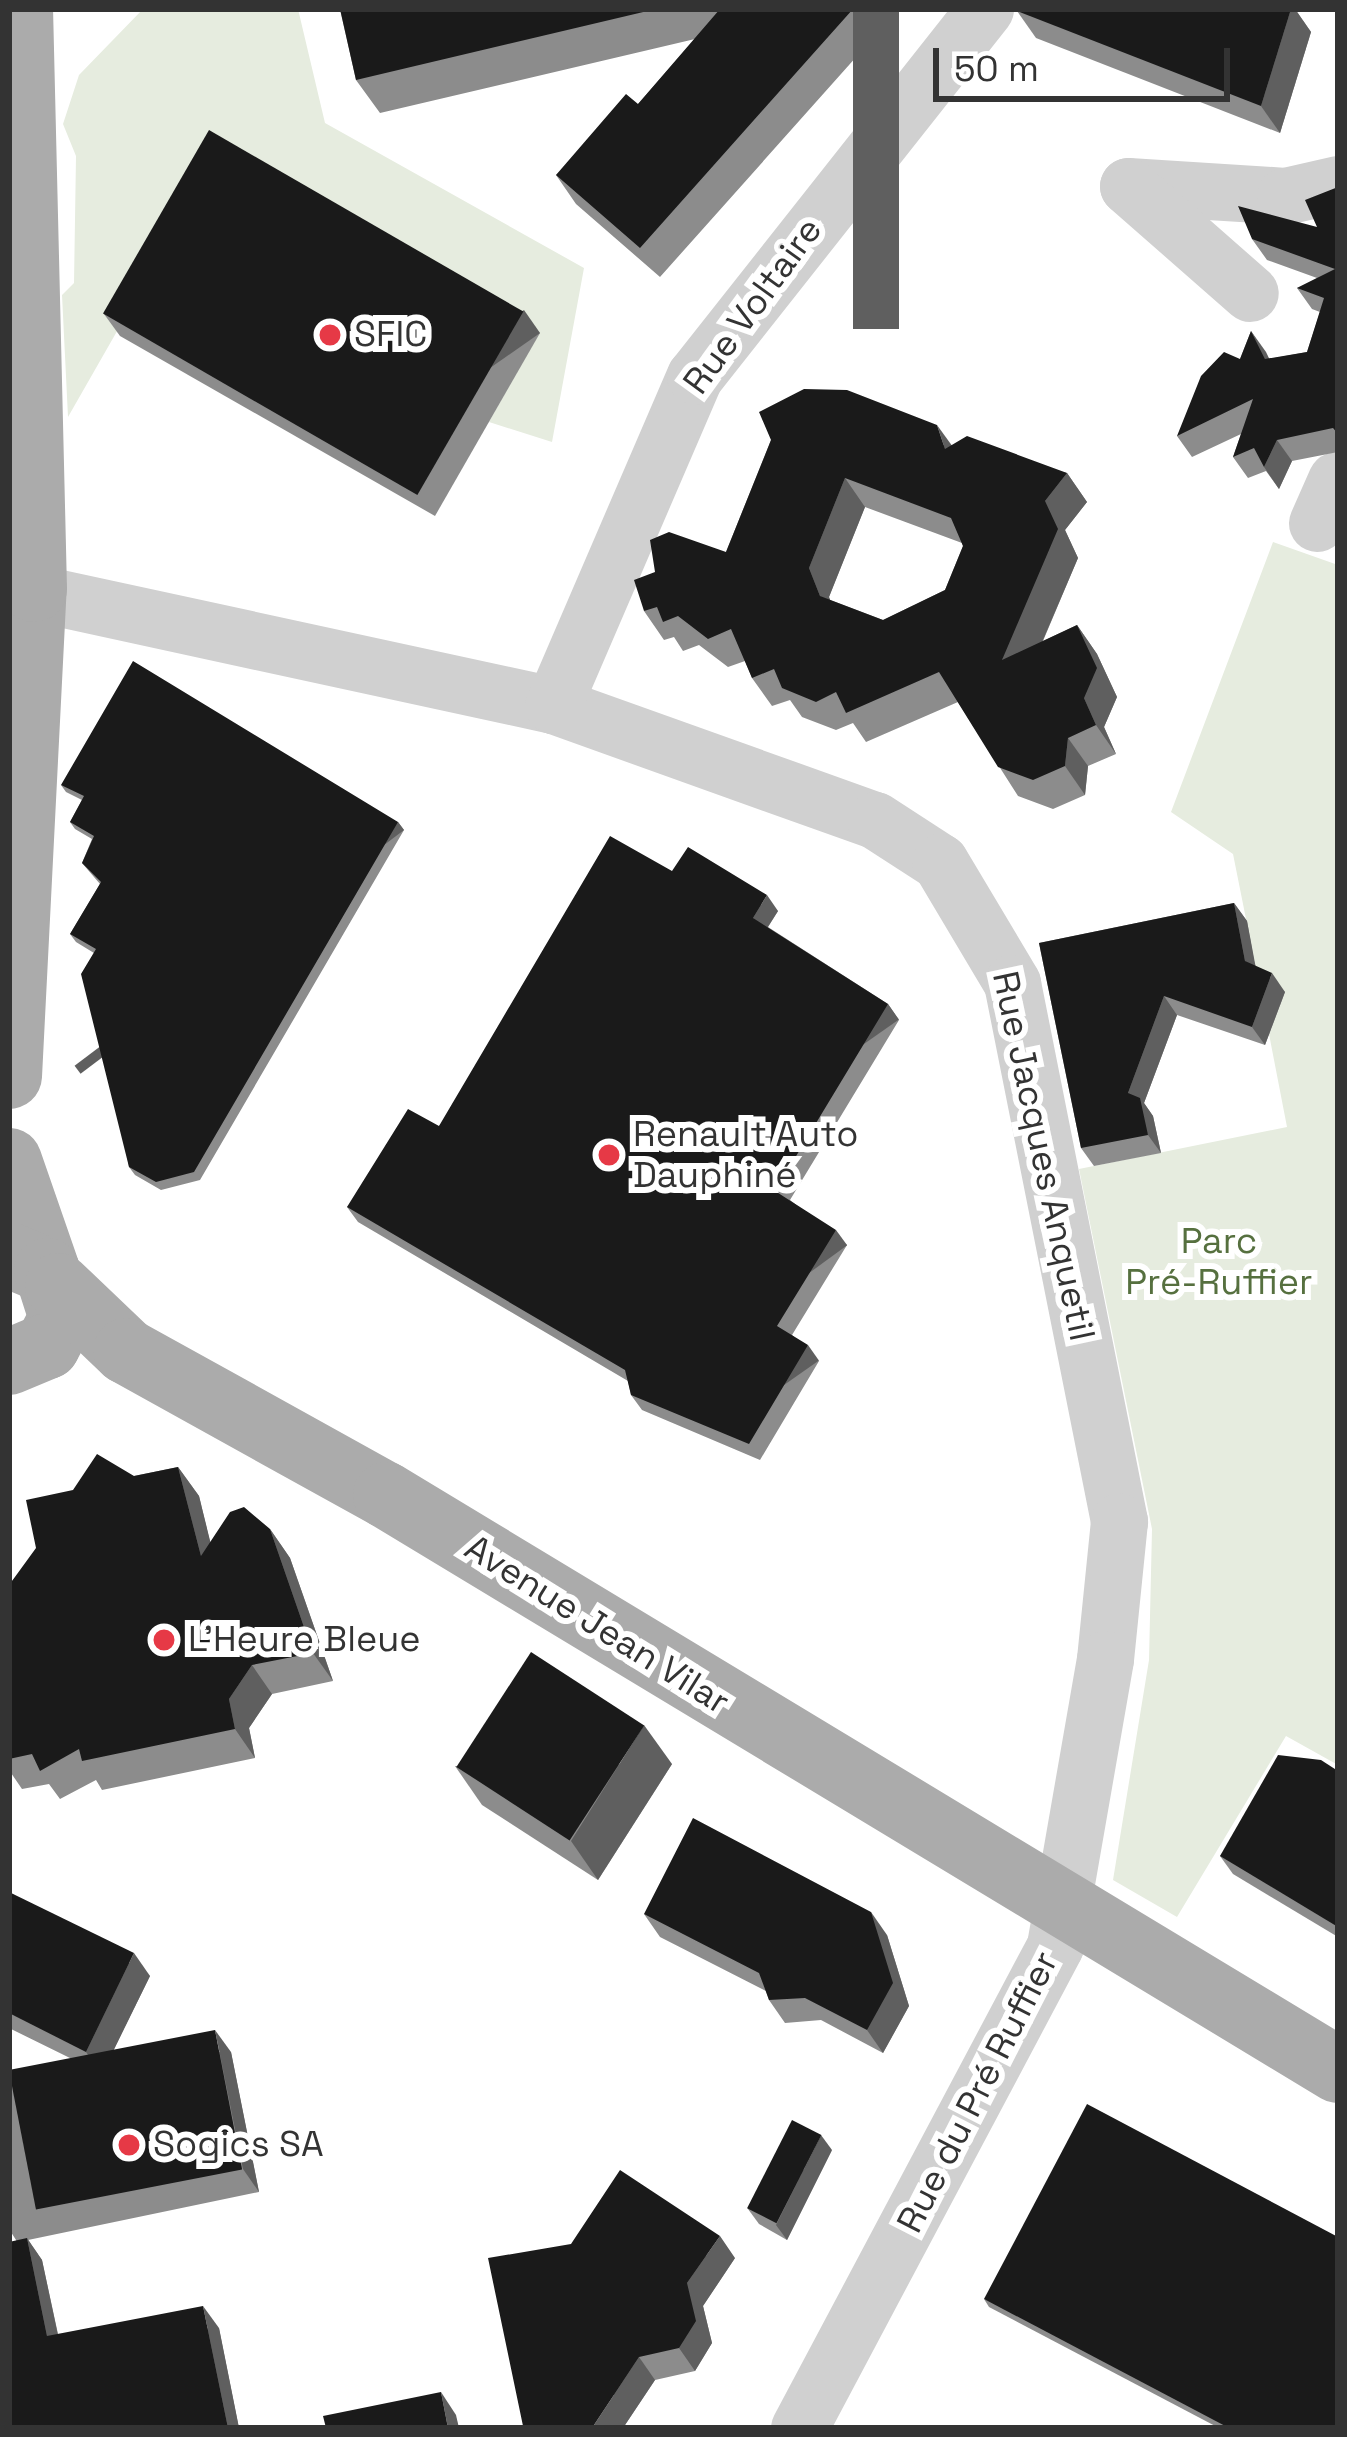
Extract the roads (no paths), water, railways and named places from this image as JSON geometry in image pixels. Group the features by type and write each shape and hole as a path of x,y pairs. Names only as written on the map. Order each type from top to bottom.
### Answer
{"main road":[{"path":"9,1076 21,588 20,9"},
{"path":"9,1161 38,1270 62,1318 18,1364"},
{"name":"Avenue Jean Vilar","path":"38,1270 126,1351 386,1495 1064,1907"},
{"path":"18,1364 126,1351"},
{"name":"Rue du Pré Ruffier","path":"1064,1907 1338,2071"}],"street":[{"name":"Rue Voltaire","path":"553,705 695,376 985,9"},
{"path":"1250,293 1129,186 1285,196 1338,184"},
{"name":"Rue Jacques Anquetil","path":"21,588 553,705 874,820 940,862 1012,982 1119,1521 1064,1907"},
{"name":"Rue du Pré Ruffier","path":"799,2428 1035,1991 1064,1907"}],"place":[{"name":"SFIC","path":"330,335"},
{"name":"Renault Auto Dauphiné","path":"609,1155"},
{"name":"L'Heure Bleue","path":"164,1640"},
{"name":"Sogics SA","path":"129,2145"}],"park label":[{"name":"Parc Pré-Ruffier","path":"1219,1262"}]}
